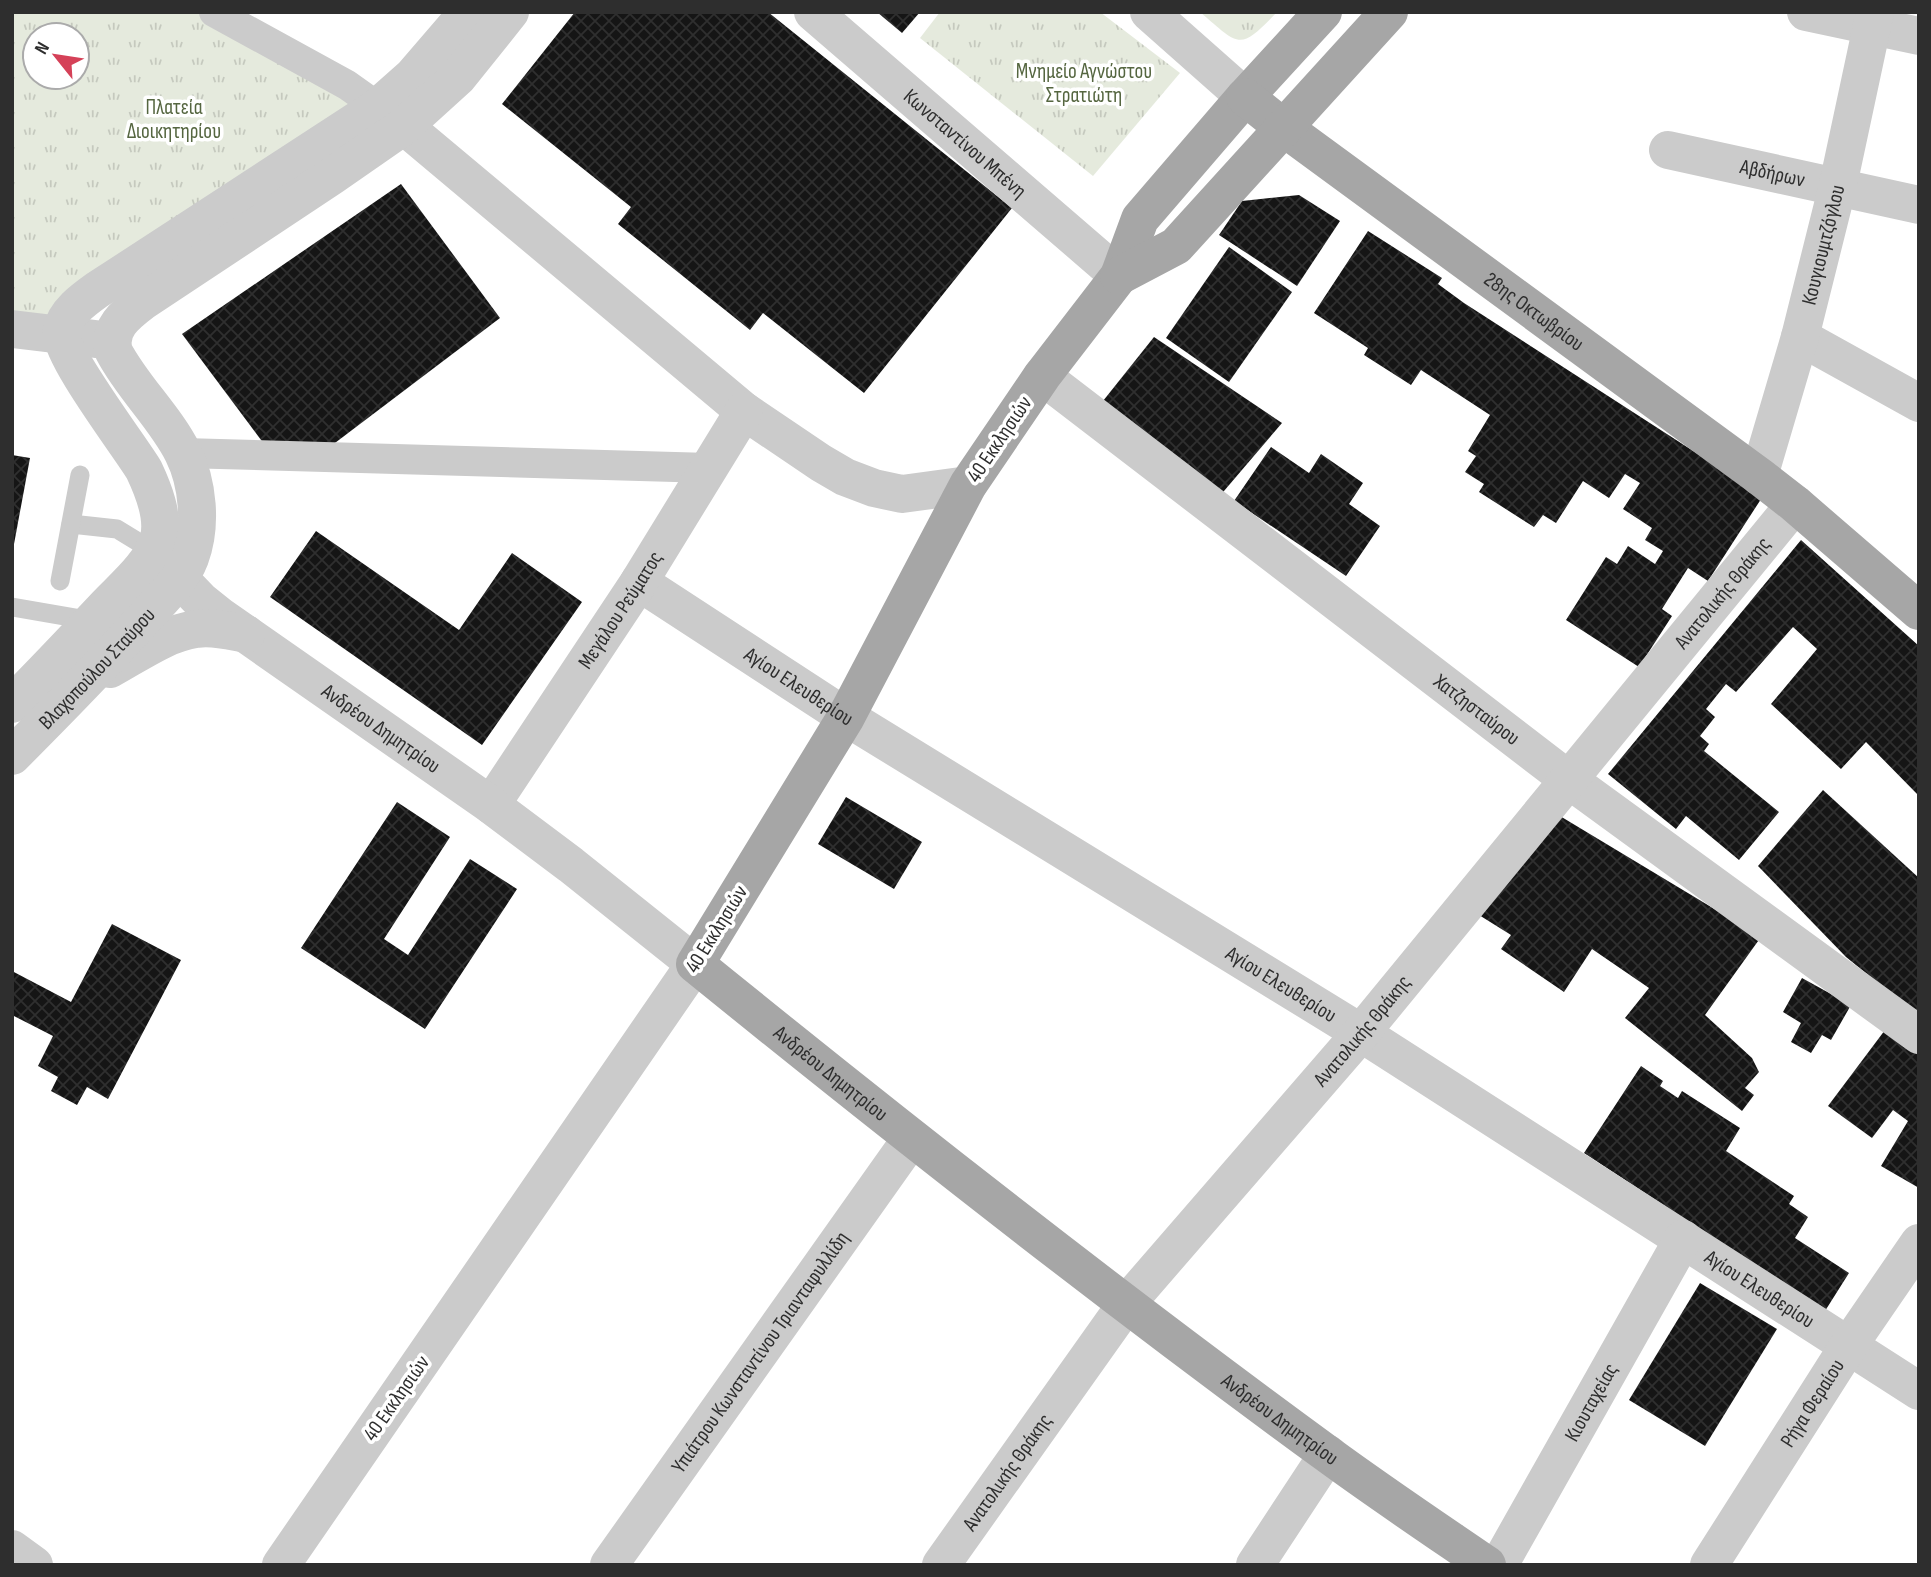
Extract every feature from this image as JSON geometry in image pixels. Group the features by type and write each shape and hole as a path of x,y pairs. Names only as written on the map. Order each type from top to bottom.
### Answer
{"main road":[{"name":"40 Εκκλησιών","path":"695,964 846,717 968,485 1042,376 1119,276 1140,219 1245,97 1323,12"},
{"name":"40 Εκκλησιών","path":"1119,276 1177,246 1389,12"},
{"name":"28ης Οκτωβρίου","path":"1245,97 1759,476 1919,611"},
{"name":"Ανδρέου Δημητρίου","path":"695,964 911,1139 1127,1303 1328,1454 1487,1565"}],"street":[{"path":"214,12 353,89 391,116 744,411 821,464 874,488 902,494 968,485"},
{"path":"12,329 112,341 119,324 142,302 332,176 391,116 413,76 468,12"},
{"path":"153,551 159,536 159,524 151,485 66,350 62,335 66,320 74,309 97,290 457,76 510,12"},
{"name":"Κωνσταντίνου Μπένη","path":"813,12 1119,276"},
{"name":"28ης Οκτωβρίου","path":"1149,12 1245,97"},
{"path":"1807,12 1874,19 1919,36"},
{"name":"Κουγιουμτζόγλου","path":"1759,476 1800,337 1838,185 1874,19"},
{"name":"Αβδήρων","path":"1668,150 1838,185 1919,205"},
{"path":"1800,337 1919,403"},
{"name":"Βλαχοπούλου Σταύρου","path":"12,756 86,682 179,579 190,558 197,521 191,475 183,453 116,356 112,341"},
{"name":"Χατζησταύρου","path":"1042,376 1569,780 1919,1035"},
{"name":"Μεγάλου Ρεύματος","path":"491,805 639,582 744,411"},
{"path":"183,453 710,468"},
{"name":"Ανατολικής Θράκης","path":"941,1565 1127,1303 1361,1033 1795,504"},
{"name":"Βλαχοπούλου Σταύρου","path":"13,702 93,621 153,551"},
{"name":"Ανδρέου Δημητρίου","path":"153,551 200,600 491,805 571,864 695,964"},
{"name":"Αγίου Ελευθερίου","path":"639,582 846,717 1361,1033 1919,1391"},
{"path":"13,702 47,695 86,682 172,637 195,629 219,629 248,635"},
{"name":"40 Εκκλησιών","path":"281,1565 695,964"},
{"name":"Υπιάτρου Κωνσταντίνου Τριανταφυλλίδη","path":"609,1565 911,1139"},
{"name":"Κιουταχείας","path":"1499,1565 1683,1239"},
{"name":"Ρήγα Φεραίου","path":"1709,1565 1849,1345 1919,1243"},
{"path":"1255,1565 1328,1454"},
{"path":"12,1549 34,1565"}],"lane":[{"path":"60,581 80,475"},
{"path":"71,524 117,529 153,551"},
{"path":"12,607 93,621"}],"green space":[{"name":"Πλατεία Διοικητηρίου","path":"12,12 212,12 378,107 64,324 12,320"},
{"name":"Μνημείο Αγνώστου Στρατιώτη","path":"940,12 1100,12 1180,73 1093,176 920,38"},
{"path":"1200,12 1277,12 1255,34 1239,40 1224,32"}],"building":[{"path":"575,12 768,12 1012,208 864,393 763,313 750,330 618,224 631,207 502,104"},
{"path":"877,12 920,12 902,33"},
{"path":"401,184 500,318 327,449 264,444 182,334"},
{"path":"1299,195 1340,221 1297,286 1219,235 1242,201"},
{"path":"1368,231 1442,278 1438,284 1464,303 1763,496 1708,581 1688,568 1662,609 1672,616 1639,667 1566,620 1606,557 1617,564 1628,546 1655,564 1663,551 1645,540 1652,528 1623,509 1640,483 1625,474 1609,498 1583,481 1556,523 1543,515 1534,527 1479,492 1484,484 1465,472 1476,456 1468,451 1490,415 1421,370 1411,385 1364,355 1368,348 1314,313"},
{"path":"1229,247 1292,292 1229,382 1166,338"},
{"path":"1154,337 1282,423 1218,498 1099,406"},
{"path":"1271,447 1309,473 1321,454 1363,483 1349,504 1380,526 1346,576 1234,501"},
{"path":"12,455 30,458 14,544 12,543"},
{"path":"316,531 459,630 512,553 582,602 482,745 270,597"},
{"path":"1801,540 1919,646 1919,796 1866,742 1841,769 1771,704 1817,649 1793,627 1736,692 1726,684 1706,709 1715,717 1700,736 1709,744 1704,751 1779,812 1739,860 1686,816 1676,829 1608,774"},
{"path":"1823,790 1919,878 1919,1016 1846,957 1758,866"},
{"path":"846,797 922,842 894,889 818,844"},
{"path":"397,802 450,837 384,939 408,955 470,859 517,889 425,1029 301,948"},
{"path":"1550,810 1761,937 1705,1015 1752,1058 1759,1072 1745,1088 1754,1095 1742,1111 1625,1018 1649,988 1592,949 1564,992 1501,949 1511,935 1479,915"},
{"path":"112,924 181,960 108,1099 87,1087 77,1105 51,1091 58,1077 38,1066 53,1036 12,1015 12,971 71,1002"},
{"path":"1802,978 1851,1005 1831,1040 1822,1035 1811,1053 1791,1042 1801,1023 1783,1012"},
{"path":"1885,1030 1919,1054 1919,1188 1881,1166 1908,1121 1893,1110 1872,1138 1828,1106"},
{"path":"1641,1066 1663,1081 1660,1086 1678,1098 1682,1091 1740,1128 1726,1151 1794,1196 1789,1204 1808,1217 1795,1238 1849,1273 1825,1311 1584,1153"},
{"path":"1700,1283 1777,1329 1705,1446 1629,1400"}]}
